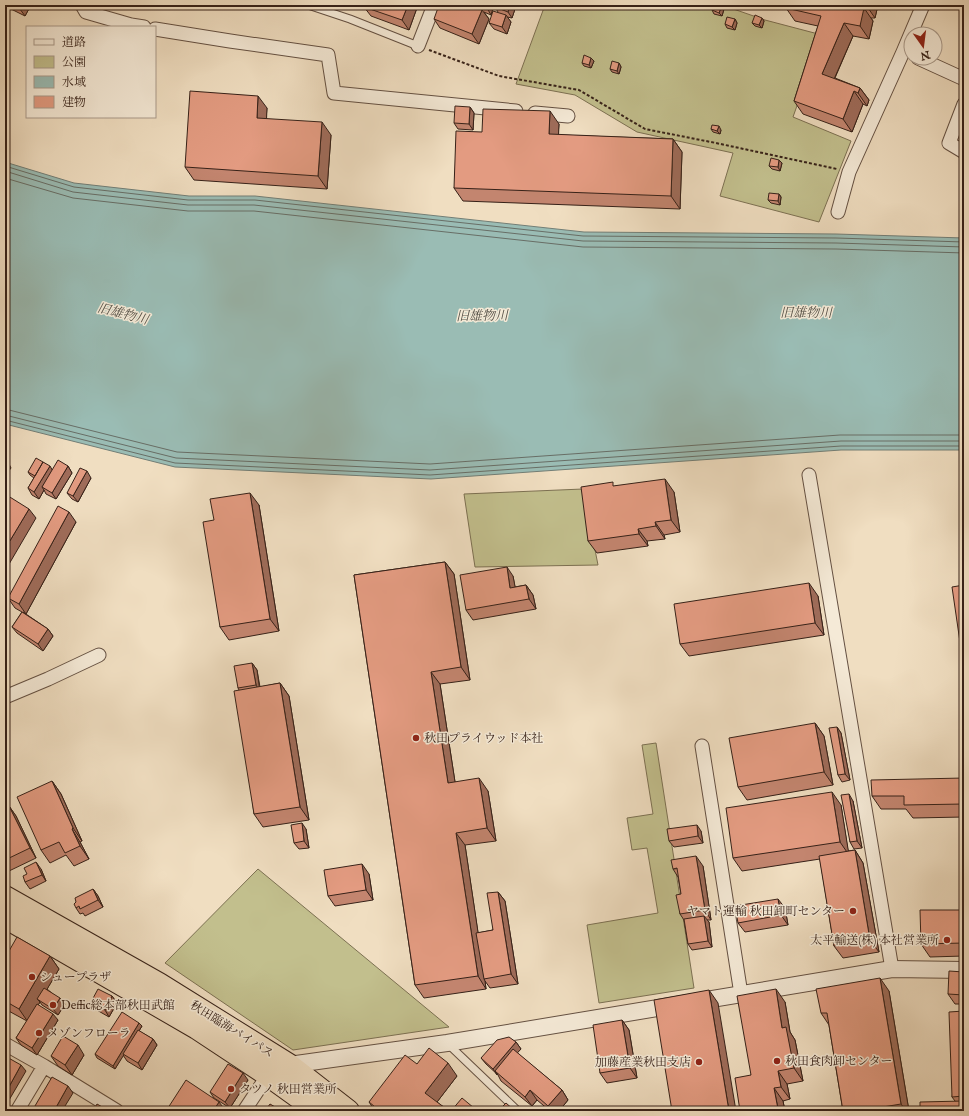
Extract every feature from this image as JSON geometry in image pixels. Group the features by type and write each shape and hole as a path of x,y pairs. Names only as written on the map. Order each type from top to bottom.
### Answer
{"highway":[{"name":"秋田臨海バイパス","path":"5,897 158,984 289,1065 348,1111"},
{"name":"秋田臨海バイパス","path":"5,917 197,1028 268,1075 318,1111"}],"street":[{"path":"82,5 86,12 138,26"},
{"path":"418,46 434,5"},
{"path":"916,26 923,5"},
{"path":"156,29 328,55 334,93 568,116"},
{"path":"838,212 849,172 903,61"},
{"path":"936,66 964,79"},
{"path":"964,104 949,143 964,152"},
{"path":"809,475 892,969"},
{"path":"5,697 99,655"},
{"path":"702,746 741,994"},
{"path":"244,1111 268,1075 289,1065 447,1043 892,969 964,970"},
{"path":"5,1044 117,1111"},
{"path":"17,1111 44,1066"}],"lane":[{"path":"308,5 418,46"},
{"path":"447,1043 518,1111"}],"path":[{"path":"418,46 499,76 579,90 645,129 849,172"}],"green space":[{"path":"545,5 722,5 765,20 822,35 793,117 851,141 819,222 720,196 733,153 637,132 575,95 516,84"},
{"path":"583,489 598,565 475,567 464,494"},
{"path":"656,743 694,988 599,1003 587,925 658,913 647,848 632,850 627,818 653,814 642,745"},
{"path":"258,869 449,1027 293,1050 165,963"}],"water":[{"name":"旧雄物川","path":"5,162 74,183 189,196 255,196 584,232 836,234 964,238 964,450 841,450 431,479 175,467 5,424"}],"building":[{"path":"365,5 408,5 402,20 364,7"},
{"path":"439,5 470,5 482,10 472,34 434,19"},
{"path":"477,5 488,5 487,8"},
{"path":"495,5 510,5 508,12 495,7"},
{"path":"714,5 722,5 719,13 712,10"},
{"path":"786,5 859,5 859,8 864,8 860,26 844,23 822,74 860,88 858,93 854,91 843,119 794,101 821,16 786,8"},
{"path":"493,11 506,15 502,27 489,23"},
{"path":"755,15 762,18 759,25 752,23"},
{"path":"727,17 735,19 732,27 725,24"},
{"path":"584,55 591,58 589,65 582,63"},
{"path":"612,61 619,63 617,71 610,69"},
{"path":"190,91 258,96 257,118 322,122 318,176 185,167"},
{"path":"455,106 470,107 469,124 454,123"},
{"path":"483,109 550,111 549,134 673,139 671,196 454,188 456,131 482,132"},
{"path":"712,125 719,126 717,131 711,129"},
{"path":"771,158 779,160 778,167 769,166"},
{"path":"769,193 779,194 778,201 768,200"},
{"path":"36,458 43,462 35,476 28,472"},
{"path":"58,460 68,466 52,493 42,487"},
{"path":"5,462 9,464 6,469 5,468"},
{"path":"43,462 50,466 34,492 28,488"},
{"path":"80,468 87,471 73,496 67,493"},
{"path":"665,479 671,520 655,522 656,526 638,529 639,534 588,541 581,487 613,482 613,486"},
{"path":"250,493 270,619 220,627 203,522 214,520 210,499"},
{"path":"5,494 29,509 5,549"},
{"path":"58,506 69,512 19,604 8,598"},
{"name":"秋田プライウッド本社","path":"445,562 461,667 431,672 448,783 479,778 487,828 456,833 478,976 415,985 354,575"},
{"path":"507,567 510,588 526,585 529,599 466,610 460,575"},
{"path":"809,583 815,623 680,644 674,604"},
{"path":"964,585 964,656 962,656 952,587"},
{"path":"22,612 48,629 38,644 12,627"},
{"path":"252,663 256,685 238,688 234,666"},
{"path":"280,683 300,807 254,814 234,691"},
{"path":"815,723 824,772 738,787 729,738"},
{"path":"837,727 845,774 838,775 829,728"},
{"path":"964,778 964,804 904,805 904,796 872,796 871,780"},
{"path":"52,781 80,846 65,853 59,842 41,850 17,797"},
{"path":"832,792 840,842 733,858 726,808"},
{"path":"849,794 857,841 850,842 841,795"},
{"path":"9,806 30,848 5,860 5,808"},
{"path":"302,823 304,841 294,843 291,825"},
{"path":"697,825 698,836 669,841 667,829"},
{"name":"ヤマト運輸 秋田卸町センター","path":"855,850 870,940 834,946 819,856"},
{"path":"696,856 705,910 680,914 676,895 681,894 677,868 673,869 671,860"},
{"path":"36,862 42,875 25,882 23,876 27,874 24,868"},
{"path":"362,864 366,890 328,896 324,870"},
{"path":"93,889 98,900 80,909 79,906 76,908 74,904 76,902 75,898"},
{"path":"498,892 511,974 484,979 476,933 493,930 487,893"},
{"path":"778,899 781,915 738,923 735,906"},
{"path":"920,910 964,910 964,943 921,944"},
{"path":"704,916 708,941 688,944 684,919"},
{"path":"17,937 50,956 19,1009 5,1001 5,958"},
{"path":"949,971 964,972 964,995 948,994"},
{"path":"880,978 901,1104 859,1111 843,1111 827,1013 821,1013 816,989"},
{"path":"44,988 60,998 53,1009 37,999"},
{"path":"98,989 112,996 105,1010 91,1002"},
{"name":"秋田食肉卸センター","path":"776,989 782,1028 786,1027 794,1068 778,1071 781,1087 774,1088 778,1109 769,1111 740,1111 735,1078 751,1075 737,996"},
{"name":"加藤産業秋田支店","path":"709,990 729,1111 672,1111 654,1000"},
{"path":"37,1004 53,1014 32,1048 16,1038"},
{"path":"964,1011 964,1096 952,1097 949,1012"},
{"path":"122,1012 139,1023 113,1066 95,1054"},
{"path":"622,1020 630,1068 600,1073 593,1025"},
{"path":"138,1030 153,1039 138,1063 123,1054"},
{"path":"63,1036 78,1045 65,1065 51,1056"},
{"path":"509,1037 516,1042 493,1069 481,1058 497,1040"},
{"path":"429,1048 448,1063 425,1093 449,1111 424,1111 421,1108 418,1111 380,1111 369,1102 405,1055 417,1064"},
{"path":"513,1049 562,1090 548,1106 530,1090 525,1097 495,1071"},
{"path":"5,1056 21,1065 5,1094"},
{"path":"228,1064 243,1073 225,1102 210,1092"},
{"path":"52,1077 68,1086 54,1111 32,1111"},
{"path":"186,1080 219,1102 213,1111 166,1111"},
{"path":"462,1098 474,1108 471,1111 451,1111"},
{"path":"964,1101 964,1111 920,1111 920,1102"},
{"path":"506,1103 515,1111 498,1111"},
{"path":"97,1104 104,1108 102,1111 93,1111"},
{"path":"270,1104 282,1111 265,1111"}],"place":[{"name":"秋田プライウッド本社","path":"416,738"},
{"name":"ヤマト運輸 秋田卸町センター","path":"853,911"},
{"name":"太平輸送(株) 本社営業所","path":"947,940"},
{"name":"シュープラザ","path":"32,977"},
{"name":"Deffic総本部秋田武館","path":"53,1005"},
{"name":"メゾンフローラ","path":"39,1033"},
{"name":"秋田食肉卸センター","path":"777,1061"},
{"name":"加藤産業秋田支店","path":"699,1062"},
{"name":"タツノ 秋田営業所","path":"231,1089"}]}
